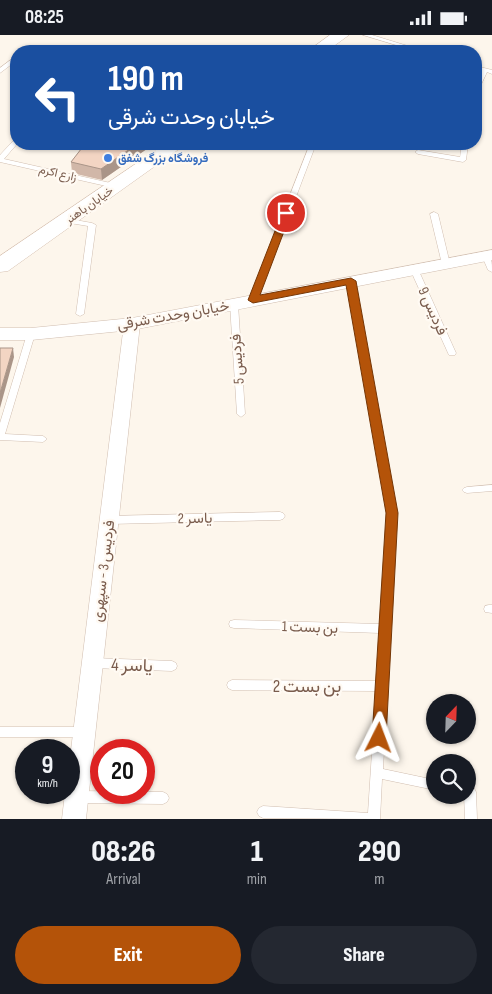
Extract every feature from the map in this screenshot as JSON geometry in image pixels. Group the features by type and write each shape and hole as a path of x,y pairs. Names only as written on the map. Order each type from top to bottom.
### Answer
{"main road":[{"path":"325,45 341,35"},
{"name":"خیابان باهنر","path":"0,266 168,150"}],"street":[{"name":"خیابان وحدت شرقی","path":"0,334 31,334 132,324 414,269 490,260"},
{"name":"فردیس 3 - سپهری","path":"80,764 132,324"},
{"name":"فردیس 3 - سپهری","path":"74,819 75,804"}],"lane":[{"path":"366,35 400,45"},
{"path":"0,71 10,62"},
{"path":"0,159 10,148"},
{"path":"253,300 311,150"},
{"path":"418,152 463,160 464,150"},
{"name":"زارع اکرم","path":"0,159 115,187"},
{"path":"434,214 446,264"},
{"path":"67,220 92,225 80,314"},
{"name":"فردیس 9","path":"414,269 452,353"},
{"path":"263,812 373,819 392,513 351,281"},
{"name":"فردیس 5","path":"234,304 241,414"},
{"path":"31,334 0,437 43,439"},
{"path":"468,489 492,488"},
{"name":"یاسر 2","path":"109,520 280,516"},
{"name":"بن بست 1","path":"234,624 385,629"},
{"name":"یاسر 4","path":"92,663 172,666"},
{"name":"بن بست 2","path":"232,685 382,686"},
{"path":"0,732 84,732"},
{"path":"377,773 426,783"},
{"path":"80,797 164,799"},
{"path":"470,804 470,819"}],"building":[{"path":"80,150 128,150 101,169 71,162"},
{"path":"0,348 13,348 0,393"}],"place":[{"name":"فروشگاه بزرگ شفق","path":"108,158"}],"route":[{"path":"286,213 253,300 351,281 392,513 379,738"}]}
